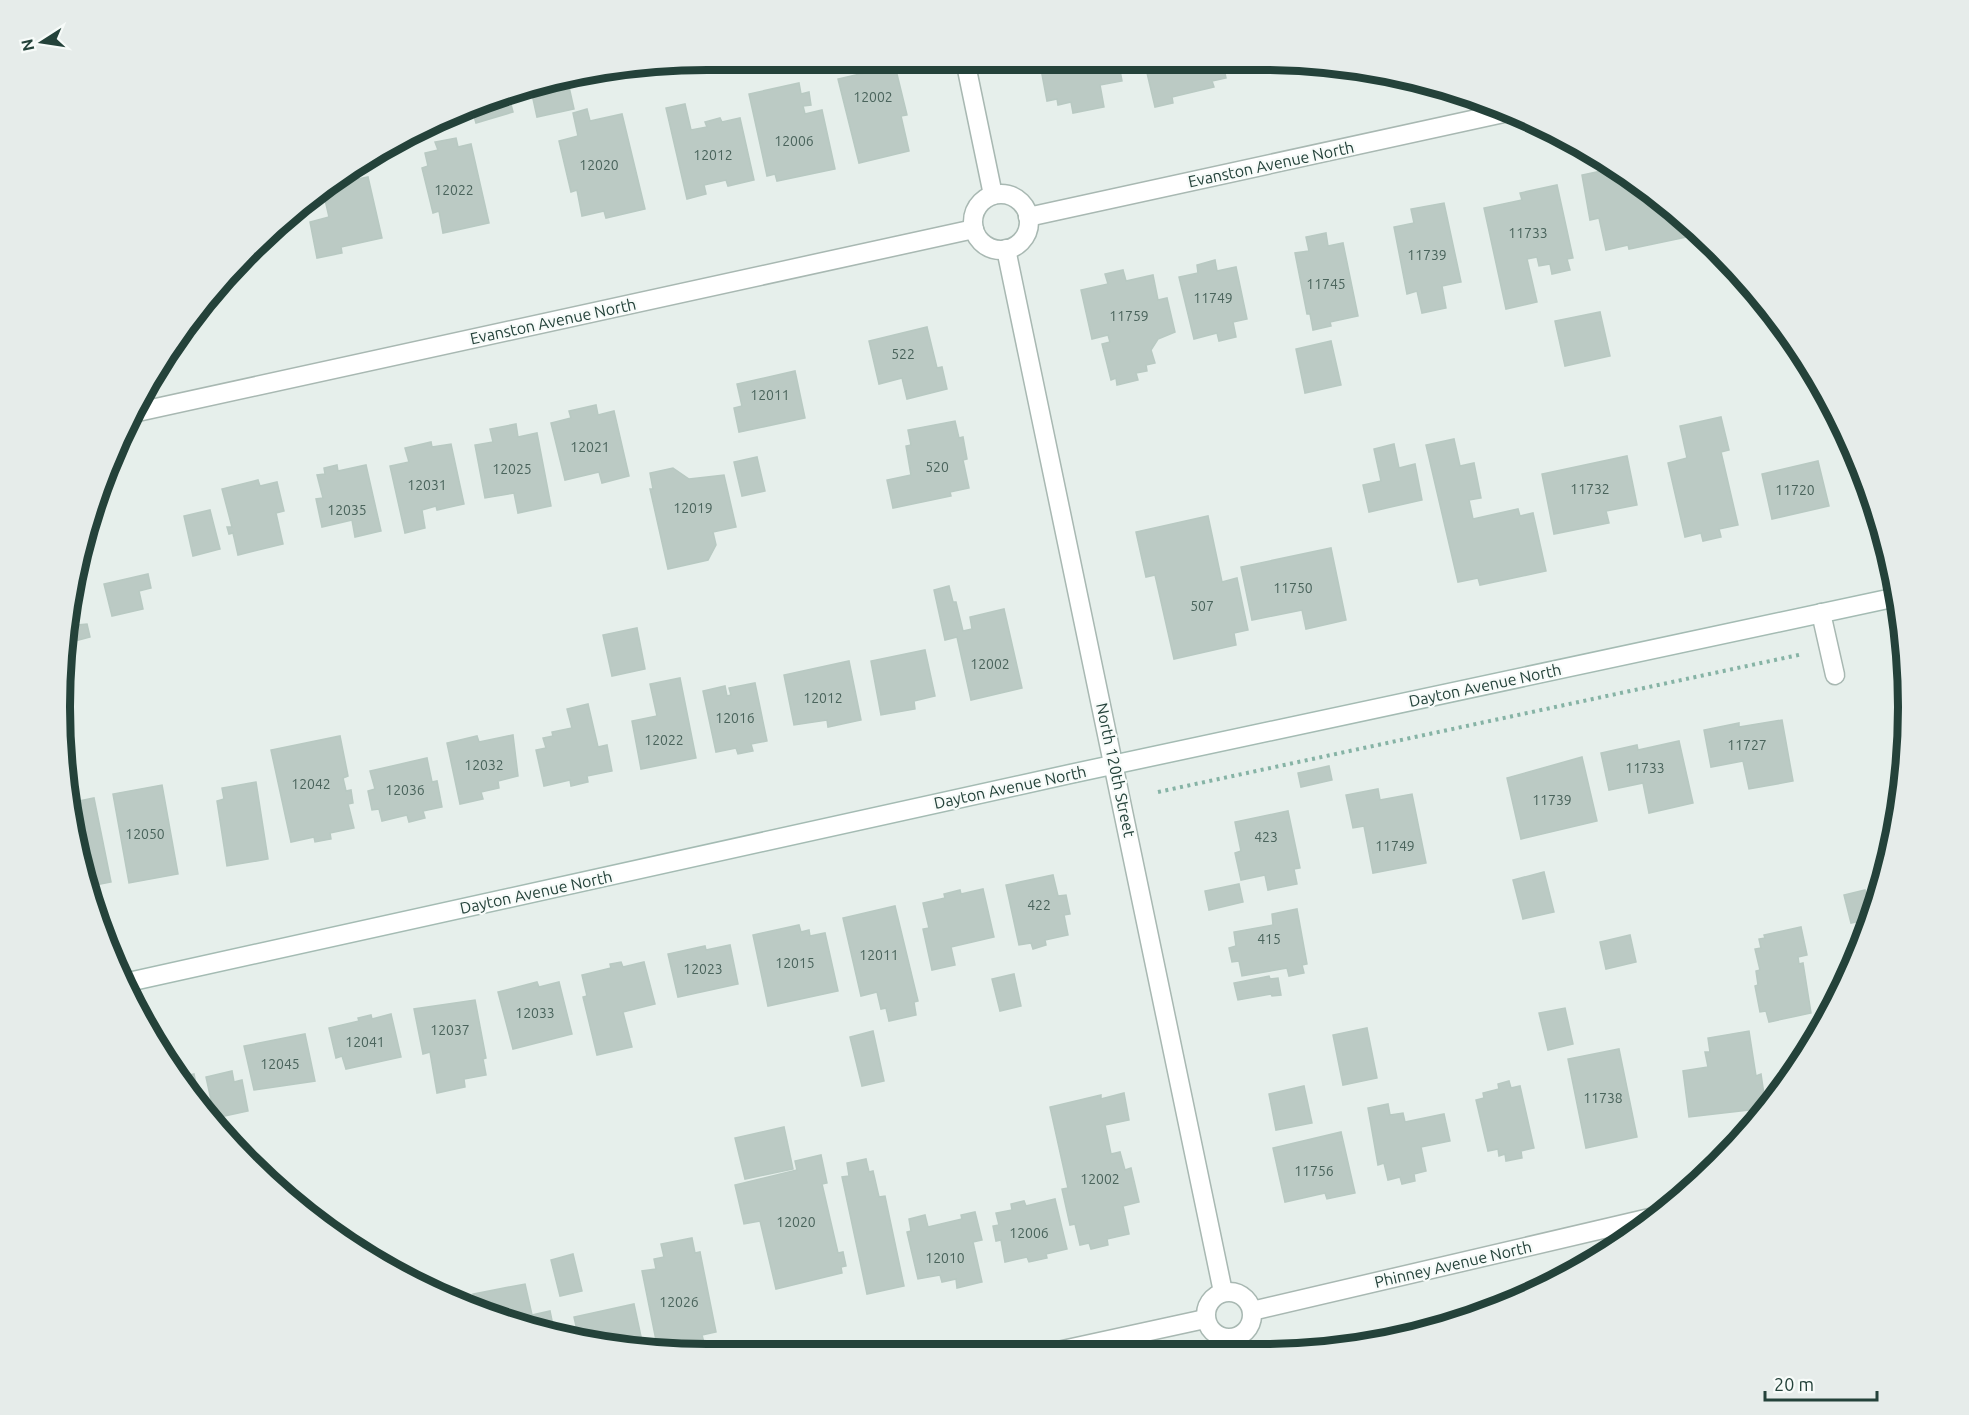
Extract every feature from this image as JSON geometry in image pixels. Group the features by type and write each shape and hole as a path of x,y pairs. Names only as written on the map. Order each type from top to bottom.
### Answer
{"street":[{"path":"967,70 993,195"},
{"name":"Evanston Avenue North","path":"1028,217 1495,115"},
{"path":"993,195 1018,200 1028,217 1025,236 1019,243 1006,249 992,249 984,244 974,229 975,212 993,195"},
{"name":"Evanston Avenue North","path":"145,409 974,229"},
{"name":"North 120th Street","path":"1006,249 1223,1292"},
{"name":"Dayton Avenue North","path":"132,981 1115,765 1889,599"},
{"path":"1821,613 1835,675"},
{"name":"Phinney Avenue North","path":"1252,1311 1638,1221"},
{"path":"1223,1292 1238,1293 1249,1303 1252,1311 1249,1326 1232,1344 1214,1333 1205,1319 1211,1299 1223,1292"},
{"path":"1090,1344 1205,1319"}],"path":[{"path":"1158,792 1805,653"}],"building":[{"path":"877,70 896,70 907,115 901,116 909,151 859,163 838,79"},
{"path":"1041,70 1120,70 1122,81 1100,85 1104,107 1073,113 1071,102 1058,105 1057,99 1047,101"},
{"path":"1146,70 1224,70 1226,78 1212,81 1214,87 1172,97 1173,103 1155,107"},
{"path":"799,83 801,94 809,92 811,105 803,106 805,114 822,110 835,169 777,181 775,174 767,176 749,94"},
{"path":"569,86 574,109 537,117 532,95"},
{"path":"510,102 513,112 476,123 474,115"},
{"path":"685,104 691,130 707,127 705,122 720,118 722,122 740,118 754,180 728,186 726,180 704,185 706,194 687,199 666,108"},
{"path":"587,109 590,121 622,114 645,209 606,218 604,211 582,216 577,190 571,192 559,141 578,136 573,113"},
{"path":"456,138 458,147 471,144 489,223 443,233 439,211 433,213 422,168 428,166 425,153 438,150 435,142"},
{"path":"1603,171 1649,202 1682,229 1687,237 1629,249 1628,245 1606,250 1599,218 1590,220 1582,175"},
{"path":"368,177 382,238 341,247 342,253 317,258 310,222 329,217 325,199 350,181"},
{"path":"1557,185 1573,258 1567,259 1570,270 1552,274 1550,264 1539,266 1537,257 1527,259 1537,302 1506,309 1484,208 1522,200 1520,193"},
{"path":"1444,203 1461,282 1442,286 1446,308 1422,313 1417,291 1407,294 1394,227 1414,223 1411,209"},
{"path":"1326,233 1328,246 1343,243 1358,316 1330,322 1331,326 1313,330 1310,314 1307,314 1295,253 1309,251 1306,237"},
{"path":"1215,260 1217,271 1236,267 1247,319 1233,322 1236,337 1219,341 1217,333 1194,339 1179,277 1198,273 1197,265"},
{"path":"1123,270 1126,281 1153,275 1158,300 1167,298 1175,332 1158,339 1151,350 1155,363 1146,365 1147,371 1136,373 1138,380 1117,385 1116,378 1111,380 1102,344 1110,342 1108,335 1092,339 1081,290 1108,284 1105,274"},
{"path":"1600,312 1610,356 1565,366 1555,321"},
{"path":"927,327 937,368 942,367 947,389 907,399 902,378 879,384 869,341"},
{"path":"1331,341 1341,385 1305,393 1296,349"},
{"path":"795,371 805,418 739,432 734,408 742,406 737,384"},
{"path":"596,405 598,415 614,411 629,476 602,483 599,472 565,480 551,423 571,418 569,411"},
{"path":"1721,417 1729,450 1721,452 1738,525 1719,529 1721,537 1703,541 1701,533 1685,537 1668,463 1687,458 1680,426"},
{"path":"955,421 959,438 963,437 967,459 963,460 969,488 950,492 951,496 893,508 887,480 911,475 906,446 911,445 908,430"},
{"path":"516,424 518,437 537,433 551,506 518,513 514,493 485,498 475,445 493,442 490,429"},
{"path":"1454,439 1460,466 1474,463 1481,498 1469,500 1473,519 1518,509 1520,516 1533,513 1546,571 1480,585 1478,578 1458,582 1426,445"},
{"path":"431,442 432,447 451,444 464,504 437,510 436,506 422,510 425,528 405,533 390,466 409,462 405,448"},
{"path":"1394,444 1399,468 1415,464 1422,500 1369,512 1363,485 1381,481 1374,449"},
{"path":"1627,456 1637,505 1606,511 1609,523 1554,534 1542,474"},
{"path":"757,457 765,491 742,496 734,462"},
{"path":"1818,461 1829,506 1772,519 1762,474"},
{"path":"337,465 338,471 366,465 381,531 355,537 352,520 322,527 316,499 323,498 317,475 325,474 324,468"},
{"path":"673,468 689,479 724,475 736,527 713,532 716,545 708,560 668,569 650,489 653,489 650,473"},
{"path":"258,480 260,486 277,482 284,511 276,513 283,544 238,555 233,533 229,534 227,527 232,527 222,489"},
{"path":"210,510 220,549 193,556 184,516"},
{"path":"1208,516 1222,582 1237,578 1248,630 1234,633 1236,645 1174,659 1155,575 1146,577 1136,532"},
{"path":"1331,548 1346,620 1306,629 1302,610 1252,620 1241,567"},
{"path":"148,574 151,588 139,591 143,609 112,616 104,584"},
{"path":"949,586 953,602 956,602 963,631 972,629 970,617 1004,609 1022,688 971,700 957,637 945,640 934,590"},
{"path":"87,624 90,637 75,641 76,645 74,646 76,625"},
{"path":"637,628 645,669 612,676 603,635"},
{"path":"925,650 935,696 914,701 915,709 881,715 871,661"},
{"path":"849,661 861,720 828,727 827,720 794,725 784,675"},
{"path":"680,678 696,758 641,769 632,721 657,716 650,684"},
{"path":"755,683 767,741 751,744 753,751 738,754 736,748 716,752 703,691 725,686 727,696 731,695 729,688"},
{"path":"588,704 598,747 607,745 612,771 587,776 588,782 571,786 570,780 544,786 536,750 546,748 543,738 553,736 552,732 572,728 567,709"},
{"path":"1782,720 1793,781 1749,789 1743,761 1711,767 1704,730 1739,723 1739,727"},
{"path":"513,735 518,776 498,781 499,788 481,792 483,799 460,804 447,743 477,736 479,742"},
{"path":"340,736 348,776 343,778 346,791 351,790 353,803 348,804 354,828 330,833 331,839 315,842 314,837 291,842 271,750"},
{"path":"1679,741 1693,803 1649,813 1643,783 1609,790 1601,753 1637,745 1638,750"},
{"path":"1582,757 1597,821 1521,839 1507,778"},
{"path":"427,758 432,782 437,781 442,807 423,811 425,818 409,822 407,815 382,821 379,809 372,810 368,791 375,789 370,771"},
{"path":"1329,766 1332,780 1301,787 1298,773"},
{"path":"256,782 268,859 227,866 217,801 224,799 222,788"},
{"path":"162,785 178,874 129,883 113,794"},
{"path":"1378,789 1380,800 1412,794 1426,863 1373,873 1364,826 1353,828 1346,795"},
{"path":"94,798 111,882 96,885 78,801"},
{"path":"1288,811 1300,868 1294,869 1297,884 1268,890 1265,875 1241,880 1235,853 1241,851 1235,822"},
{"path":"1544,872 1554,912 1523,919 1513,880"},
{"path":"1053,875 1058,896 1066,895 1070,914 1064,915 1068,935 1045,940 1046,945 1033,949 1031,943 1019,945 1006,885"},
{"path":"1239,884 1243,902 1209,910 1205,891"},
{"path":"983,889 994,937 951,947 955,965 932,970 923,929 929,928 923,903 945,898 944,894 960,890 961,894"},
{"path":"1865,890 1867,904 1862,921 1851,923 1844,895"},
{"path":"895,906 918,1001 914,1002 916,1015 889,1021 886,1008 881,1009 877,992 861,996 843,918"},
{"path":"1297,909 1307,964 1302,965 1304,973 1289,976 1287,968 1242,976 1239,961 1232,962 1229,948 1236,946 1234,932 1273,925 1272,914"},
{"path":"799,925 801,932 809,930 810,936 825,933 838,991 768,1006 753,935"},
{"path":"1801,927 1807,955 1798,957 1799,964 1803,963 1811,1013 1769,1022 1766,1011 1760,1012 1755,986 1758,985 1756,971 1760,970 1755,949 1761,948 1759,939 1765,938 1764,935"},
{"path":"1630,935 1636,962 1606,969 1600,942"},
{"path":"730,945 738,984 678,997 668,954 705,946 706,950"},
{"path":"621,962 623,967 644,962 655,1004 623,1012 632,1047 597,1055 583,997 587,996 582,975 611,968 610,964"},
{"path":"1014,974 1021,1006 1000,1011 992,979"},
{"path":"1269,976 1270,979 1278,978 1281,995 1272,996 1271,994 1238,1000 1234,983"},
{"path":"537,982 539,987 559,982 572,1034 513,1049 498,992"},
{"path":"475,1000 486,1058 483,1059 486,1075 464,1079 465,1087 437,1093 430,1052 423,1054 414,1009"},
{"path":"1565,1008 1573,1044 1548,1050 1539,1013"},
{"path":"391,1014 401,1057 346,1069 342,1056 336,1058 329,1028 359,1021 358,1018 371,1015 372,1019"},
{"path":"1367,1028 1377,1078 1343,1085 1333,1035"},
{"path":"873,1031 884,1081 862,1086 850,1037"},
{"path":"1749,1031 1756,1076 1761,1074 1765,1098 1755,1109 1689,1117 1683,1071 1708,1067 1705,1052 1710,1052 1708,1038"},
{"path":"305,1034 315,1081 254,1090 244,1046"},
{"path":"1619,1049 1637,1137 1586,1148 1568,1059"},
{"path":"232,1071 234,1082 242,1080 248,1111 220,1117 213,1108 206,1077"},
{"path":"194,1074 197,1087 188,1075"},
{"path":"1509,1081 1511,1088 1520,1086 1534,1148 1521,1151 1522,1158 1506,1161 1505,1154 1499,1156 1498,1149 1488,1151 1476,1100 1484,1098 1483,1093 1499,1089 1498,1084"},
{"path":"1304,1086 1312,1123 1276,1130 1269,1094"},
{"path":"1124,1093 1129,1120 1105,1125 1111,1154 1120,1152 1125,1170 1131,1168 1139,1202 1123,1206 1129,1234 1107,1239 1108,1245 1091,1249 1089,1243 1080,1245 1075,1224 1070,1225 1062,1189 1068,1188 1050,1107 1101,1095 1101,1099"},
{"path":"1388,1104 1390,1115 1403,1113 1405,1122 1444,1114 1450,1141 1421,1147 1426,1171 1414,1174 1415,1181 1402,1184 1400,1177 1388,1180 1384,1163 1378,1165 1368,1108"},
{"path":"784,1127 793,1169 745,1179 735,1138"},
{"path":"1341,1132 1355,1193 1327,1199 1325,1193 1285,1202 1273,1148"},
{"path":"821,1155 827,1183 822,1184 838,1253 843,1252 846,1266 841,1267 842,1273 776,1289 760,1221 744,1224 735,1185 797,1170 795,1161"},
{"path":"866,1159 869,1172 873,1171 879,1197 885,1196 904,1286 867,1294 842,1177 849,1176 847,1163"},
{"path":"1055,1199 1067,1249 1046,1254 1047,1258 1029,1262 1027,1257 1005,1262 1001,1240 996,1241 993,1226 999,1225 996,1213 1012,1210 1011,1204 1024,1201 1026,1206"},
{"path":"975,1212 982,1240 973,1242 982,1282 957,1288 956,1279 942,1282 940,1275 918,1279 907,1232 911,1231 909,1219 925,1215 928,1227 962,1219 961,1215"},
{"path":"692,1238 695,1253 700,1252 716,1332 702,1335 704,1343 656,1342 642,1271 656,1269 654,1259 664,1257 661,1244"},
{"path":"573,1254 582,1291 560,1296 551,1260"},
{"path":"525,1284 532,1315 550,1311 553,1325 474,1300 473,1294"},
{"path":"634,1304 642,1341 577,1331 574,1317"}]}
